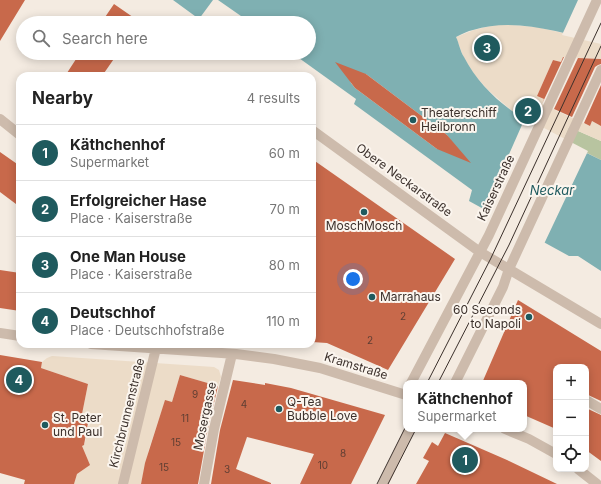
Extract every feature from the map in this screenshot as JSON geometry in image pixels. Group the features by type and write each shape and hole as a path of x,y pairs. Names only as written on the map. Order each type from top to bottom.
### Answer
{"street":[{"name":"Kaiserstraße","path":"412,380 489,235 597,0"},
{"path":"456,380 503,286 509,269 601,70"},
{"path":"0,119 16,132"},
{"name":"Obere Neckarstraße","path":"316,133 480,252 601,324"},
{"path":"0,333 16,335"},
{"name":"Kirchbrunnenstraße","path":"123,484 156,348"},
{"name":"Kramstraße","path":"175,348 274,359 308,365 403,392"},
{"name":"Mosergasse","path":"204,484 232,354"},
{"path":"589,402 601,409"},
{"path":"383,484 409,432"},
{"path":"512,432 553,452"},
{"path":"582,472 597,484"}],"green space":[{"path":"569,127 601,141 601,160 563,141"}],"shaded area":[{"path":"494,25 537,27 601,42 601,59 563,57 561,62 553,60 537,96 544,99 542,104 590,126 592,121 599,125 601,120 601,141 569,127 563,141 530,124 511,110 487,89 474,74 463,56 456,37 474,30","holes":["481,37 498,43 492,60 475,53"]},
{"path":"52,356 214,367 219,370 221,377 218,386 180,375 172,402 165,401 149,449 141,484 74,484 77,474 87,467 89,463 87,459 83,457 81,442 85,444 88,426 90,425 89,423 80,423 88,384 41,368 42,362"}],"water":[{"path":"173,0 213,0 201,16 195,16"},
{"name":"Neckar","path":"218,0 601,0 601,42 538,28 505,25 489,26 467,32 456,37 463,55 476,76 490,92 506,106 542,130 601,160 601,271 578,256 569,256 469,201 472,190 354,104 356,99 302,60 316,60 316,16 241,16","holes":["366,74 447,135 455,147 437,149 355,88 349,78"]}],"pier":[{"path":"578,0 601,0 601,44 562,35"},
{"path":"525,118 588,151 544,244 484,211"}],"building":[{"path":"0,0 25,0 0,41"},
{"path":"114,4 131,16 106,16"},
{"path":"481,37 498,43 492,60 475,53"},
{"path":"564,57 542,104 544,99 537,96 553,60 561,62"},
{"path":"578,58 601,59 601,64 595,67 572,117 554,109"},
{"path":"75,60 113,60 105,72 68,72"},
{"name":"Theaterschiff Heilbronn","path":"335,62 366,74 447,135 471,163 437,149 355,88"},
{"path":"601,85 601,126 592,121 590,126 584,123"},
{"path":"0,152 16,163 16,204 0,192"},
{"name":"Marrahaus","path":"316,162 455,259 388,370 327,343 316,342"},
{"path":"0,270 16,272 16,310 0,308"},
{"path":"518,300 601,351 601,401 589,395 589,364 553,364 553,428 527,416 527,380 483,380"},
{"name":"St. Peter und Paul","path":"0,355 42,362 41,368 88,384 82,414 88,423 84,445 82,446 90,465 77,474 74,484 24,484 25,480 0,473"},
{"path":"180,375 218,386 208,428 198,484 141,484 145,463 165,400 172,402"},
{"path":"233,380 265,385 265,383 291,388 385,415 351,484 300,484 314,454 247,437 236,469 271,484 211,484 220,430"},
{"path":"589,409 601,415 601,461 589,452"},
{"path":"445,433 557,484 416,484 429,461 423,458 432,442 438,446"}],"tram line":[{"path":"429,380 491,258 601,23"},
{"path":"440,380 509,245 601,46"},
{"path":"377,484 403,432"},
{"path":"388,484 414,432"}],"place":[{"name":"One Man House","path":"487,48"},
{"name":"Erfolgreicher Hase","path":"528,111"},
{"name":"Theaterschiff Heilbronn","path":"413,120"},
{"name":"MoschMosch","path":"364,212"},
{"name":"Marrahaus","path":"372,297"},
{"name":"60 Seconds to Napoli","path":"529,317"},
{"name":"Deutschhof","path":"19,380"},
{"name":"Q-Tea Bubble Love","path":"279,409"},
{"name":"St. Peter und Paul","path":"45,425"},
{"name":"Käthchenhof","path":"465,460"}]}
